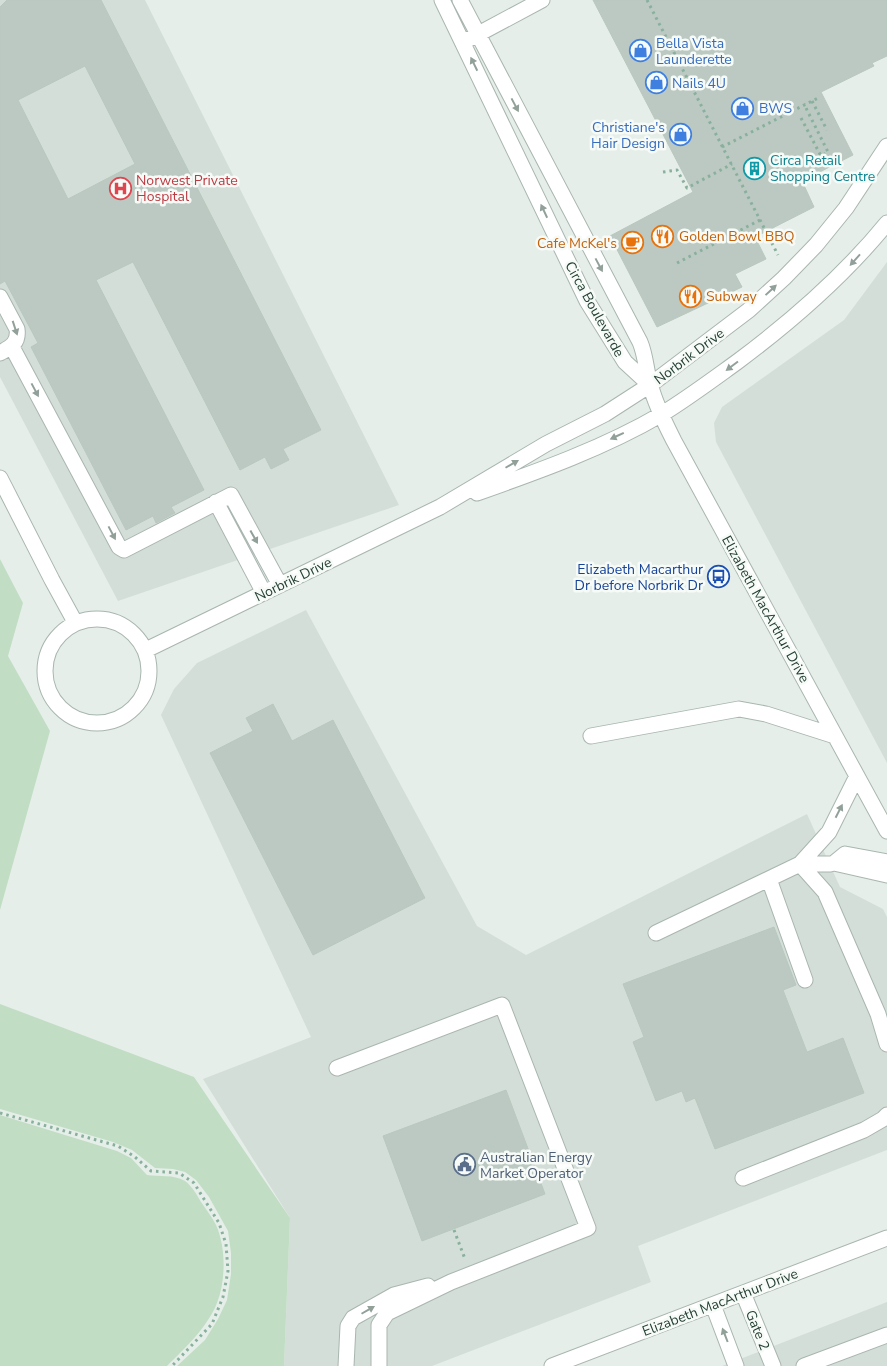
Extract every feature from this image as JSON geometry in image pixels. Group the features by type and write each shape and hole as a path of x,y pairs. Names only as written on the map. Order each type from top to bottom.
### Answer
{"street":[{"name":"Circa Boulevarde","path":"442,0 588,302 625,362 650,386"},
{"name":"Circa Boulevarde","path":"460,0 640,342 644,352 650,386"},
{"path":"463,42 542,0"},
{"name":"Norbrik Drive","path":"146,650 440,506 546,444 605,414 650,386 742,316 784,278 816,245 846,208 887,146"},
{"name":"Norbrik Drive","path":"440,506 555,465 625,433 661,414 703,388 787,324 853,263 887,223"},
{"path":"0,297 17,328 17,338 6,350 119,547 124,550 231,495 280,585"},
{"name":"Elizabeth MacArthur Drive","path":"650,386 661,414 887,831"},
{"path":"0,478 75,622"},
{"path":"216,502 264,593"},
{"path":"98,619 116,622 132,632 146,650 149,680 143,697 128,714 111,722 93,724 68,715 55,702 47,686 45,668 48,652 58,636 75,622 98,619"},
{"path":"591,736 739,709 766,714 835,736"},
{"path":"800,864 829,832 857,776"},
{"path":"829,832 829,840 840,858 887,875"},
{"path":"656,933 800,864 840,858 887,862"},
{"path":"800,864 825,892 878,1014 887,1044"},
{"path":"769,879 805,980"},
{"path":"337,1068 502,1006 588,1228 451,1282 392,1309 384,1316 379,1325 379,1366"},
{"path":"743,1178 864,1130 887,1115"},
{"name":"Elizabeth MacArthur Drive","path":"552,1366 887,1238"},
{"path":"346,1366 348,1326 353,1318 394,1295 451,1282"},
{"name":"Gate 2","path":"743,1293 773,1366"},
{"path":"713,1305 736,1366"},
{"path":"804,1366 887,1335"}],"path":[{"path":"647,0 778,256"},
{"path":"722,147 818,98"},
{"path":"812,101 827,130"},
{"path":"801,118 821,156 828,152 804,104"},
{"path":"664,172 677,170 687,188 732,164"},
{"path":"677,263 760,220"},
{"path":"0,1113 118,1146 135,1156 151,1171 179,1173 194,1183 219,1223 226,1244 228,1271 223,1297 212,1324 172,1366"},
{"path":"454,1230 460,1245"}],"shaded area":[{"name":"Norwest Private Hospital","path":"0,0 145,0 399,505 118,601 0,377"},
{"path":"887,262 887,763 716,442 714,423 722,407 844,320"},
{"path":"306,610 477,926 526,955 807,814 840,887 883,909 887,917 887,1150 638,1246 651,1282 432,1366 284,1366 290,1218 203,1079 311,1037 161,715 174,689 197,663"},
{"path":"887,1302 887,1366 722,1366"}],"green space":[{"path":"0,559 23,603 8,656 50,731 0,910"},
{"path":"0,1004 194,1077 290,1218 284,1366 177,1366 205,1340 227,1300 231,1274 228,1231 209,1197 196,1180 185,1172 155,1168 132,1150 113,1142 0,1109"},
{"path":"0,1115 117,1151 131,1158 147,1175 180,1179 188,1183 196,1194 214,1222 222,1243 224,1264 222,1284 217,1303 208,1321 167,1366 0,1366"}],"building":[{"path":"7,0 101,0 321,430 283,449 289,460 271,469 265,457 240,470 133,262 96,280 204,490 171,507 175,513 156,523 153,516 126,530 31,347 38,343 5,281 0,284 0,7","holes":["85,66 135,164 68,199 18,100"]},
{"name":"Circa Retail Shopping Centre","path":"593,0 887,0 887,56 872,63 874,66 821,92 853,155 802,181 814,207 755,237 766,259 735,274 742,287 657,327 610,236 693,192"},
{"path":"273,704 292,741 333,720 425,898 313,955 210,753 253,731 246,718"},
{"path":"774,927 796,985 783,990 807,1052 843,1038 864,1093 715,1149 695,1098 686,1102 682,1091 656,1101 633,1042 644,1037 623,984"},
{"name":"Australian Energy Market Operator","path":"506,1090 545,1194 422,1241 383,1136"}],"place":[{"name":"Bella Vista Launderette","path":"640,51"},
{"name":"Nails 4U","path":"656,83"},
{"name":"BWS","path":"743,108"},
{"name":"Christiane's Hair Design","path":"681,135"},
{"name":"Circa Retail Shopping Centre","path":"754,168"},
{"name":"Norwest Private Hospital","path":"120,188"},
{"name":"Golden Bowl BBQ","path":"663,236"},
{"name":"Cafe McKel's","path":"633,243"},
{"name":"Subway","path":"690,296"},
{"name":"Elizabeth Macarthur Dr before Norbrik Dr","path":"719,577"},
{"name":"Australian Energy Market Operator","path":"464,1165"}]}
